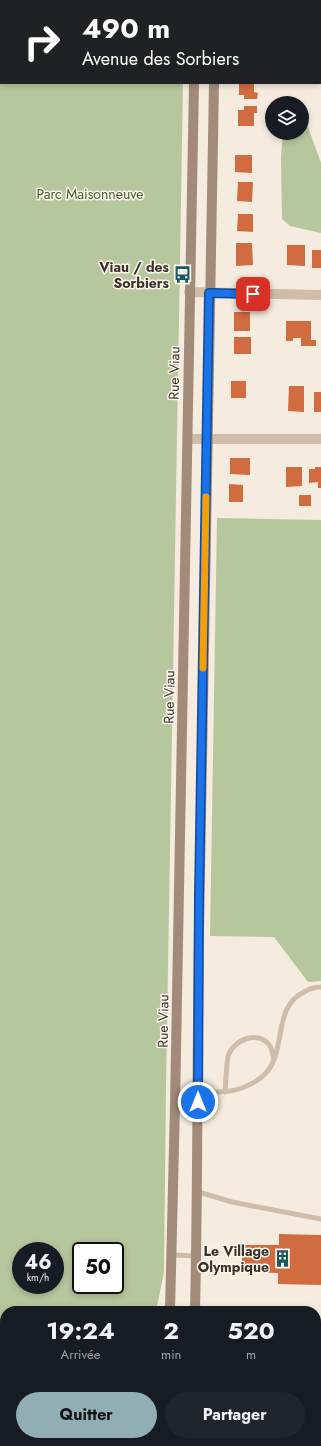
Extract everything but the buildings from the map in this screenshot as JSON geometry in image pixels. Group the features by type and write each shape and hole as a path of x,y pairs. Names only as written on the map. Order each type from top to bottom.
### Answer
{"main road":[{"name":"Rue Viau","path":"170,1306 194,84"},
{"path":"195,1306 198,1189 199,898 214,84"}],"street":[{"path":"189,292 321,295"},
{"path":"188,439 321,439"}],"lane":[{"path":"175,1105 198,1093 225,1092 243,1088 266,1074 274,1060 284,1016 290,1001 304,992 321,987"},
{"path":"225,1092 228,1057 233,1047 240,1042 250,1038 257,1038 264,1041 270,1046 274,1060"},
{"path":"198,1189 202,1193 232,1202 321,1219"},
{"path":"172,1255 196,1256"}],"green space":[{"name":"Parc Maisonneuve","path":"0,84 183,84 164,1272 157,1306 0,1306"},
{"path":"309,130 321,163 321,233 290,226 282,219 281,157 282,140 309,140"},
{"path":"217,518 321,520 321,981 308,982 274,937 210,936"}],"slow traffic":[{"path":"203,668 206,497"}],"place":[{"name":"Viau / des Sorbiers","path":"182,275"},
{"name":"Le Village Olympique","path":"282,1259"}],"route":[{"path":"198,1102 199,898 209,293 253,294"}]}
